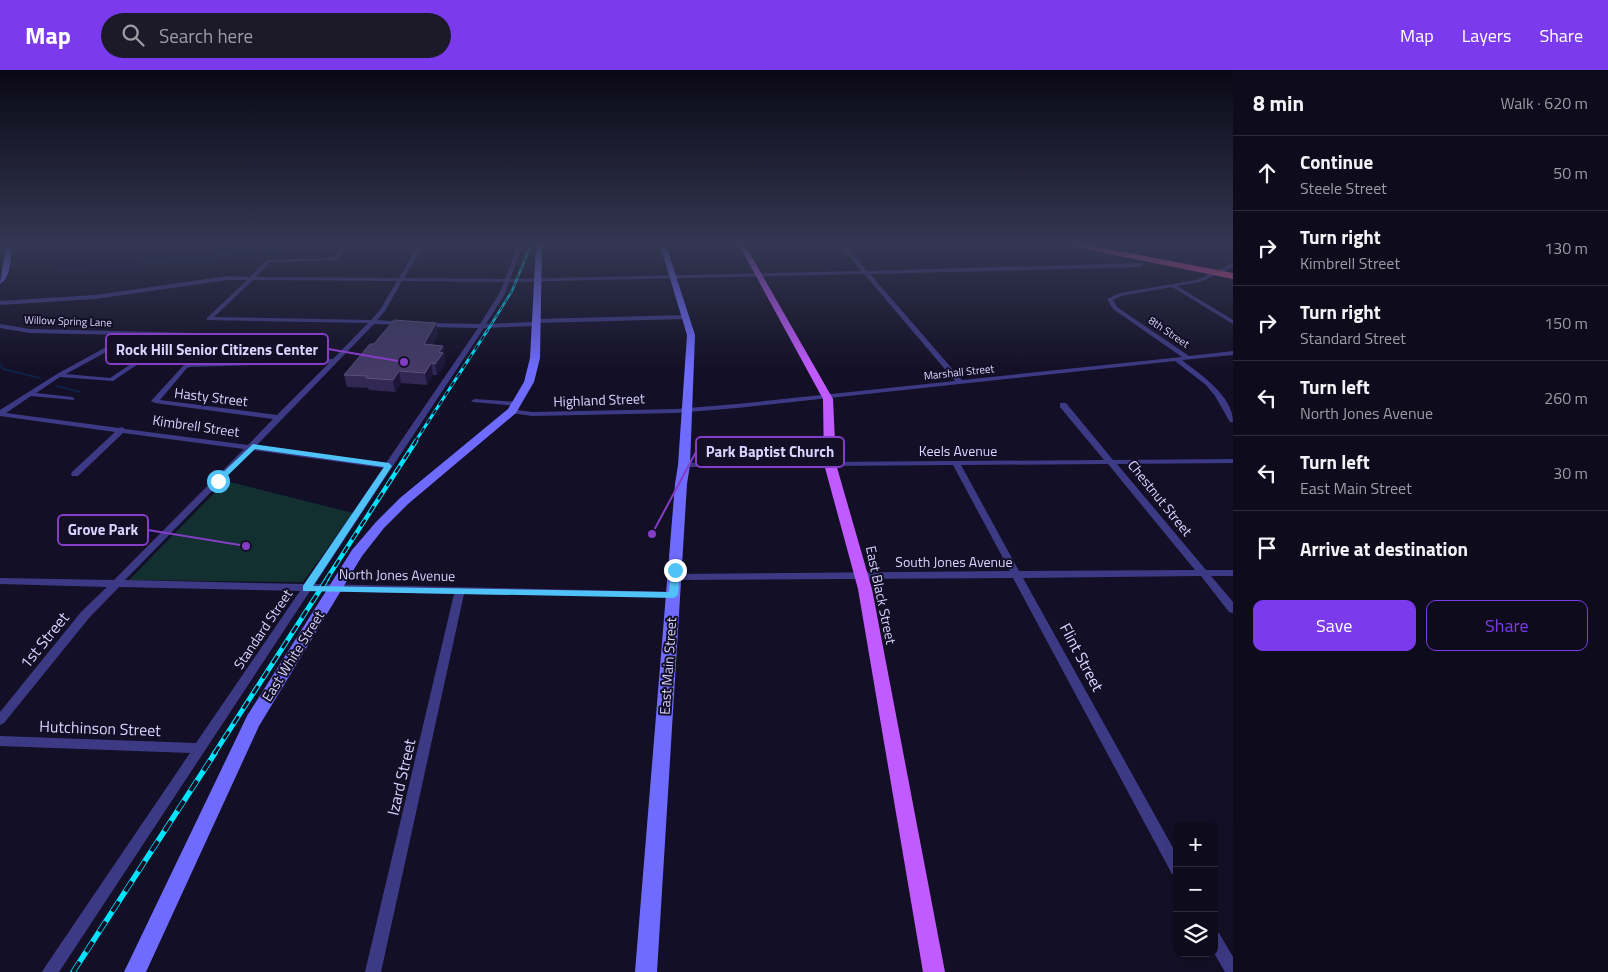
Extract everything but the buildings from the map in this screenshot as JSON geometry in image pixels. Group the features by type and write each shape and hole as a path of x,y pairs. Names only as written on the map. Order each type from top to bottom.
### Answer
{"main road":[{"name":"East Black Street","path":"767,287 827,396 830,464 862,576 934,972"}],"street":[{"path":"0,303 95,297 164,287"},
{"path":"242,287 209,319 412,324"},
{"name":"1st Street","path":"0,720 85,615 373,322 382,311 395,287"},
{"name":"Standard Street","path":"50,972 482,326 505,287"},
{"name":"East White Street","path":"135,972 253,721 357,553 380,524 515,407 529,382 533,370 536,287"},
{"name":"East Main Street","path":"646,972 681,484 684,465 691,336 676,287"},
{"path":"879,287 960,382"},
{"name":"8th Street","path":"1173,287 1110,298 1115,308 1188,358"},
{"path":"1174,287 1233,322"},
{"path":"421,325 482,326 535,322 686,317"},
{"name":"Willow Spring Lane","path":"0,326 30,331 195,334"},
{"name":"Willow Spring Lane","path":"0,414 59,375 136,333"},
{"name":"Marshall Street","path":"687,410 1233,353"},
{"path":"1176,359 1208,384 1218,395 1233,420"},
{"path":"59,375 111,380 140,361"},
{"name":"Hasty Street","path":"280,418 155,401 184,367 334,362"},
{"path":"29,394 72,399"},
{"name":"Highland Street","path":"475,401 515,407 532,414 687,410"},
{"name":"Chestnut Street","path":"1064,405 1233,609"},
{"name":"Kimbrell Street","path":"0,414 253,446 389,466"},
{"path":"75,474 122,429"},
{"name":"Keels Avenue","path":"684,465 1233,461"},
{"name":"Flint Street","path":"956,464 1176,867"},
{"name":"South Jones Avenue","path":"675,577 1233,573"},
{"name":"North Jones Avenue","path":"0,581 306,589 460,590 674,595"},
{"name":"Izard Street","path":"373,972 460,590"},
{"name":"Hutchinson Street","path":"0,741 200,748"},
{"path":"1218,945 1233,972"}],"green space":[{"path":"226,481 353,513 303,582 129,580"}],"waterway":[{"path":"0,364 3,369 40,378"},
{"path":"57,386 80,392"}],"railway":[{"path":"486,333 514,287"},
{"path":"415,442 487,331"},
{"path":"326,580 416,441"},
{"path":"214,754 327,579"},
{"path":"73,972 215,753"}],"place":[{"name":"Rock Hill Senior Citizens Center","path":"404,362"},
{"name":"Park Baptist Church","path":"652,534"},
{"name":"Grove Park","path":"246,546"}],"route":[{"path":"218,481 253,446 389,466 306,589 460,590 674,595 675,570"}]}
